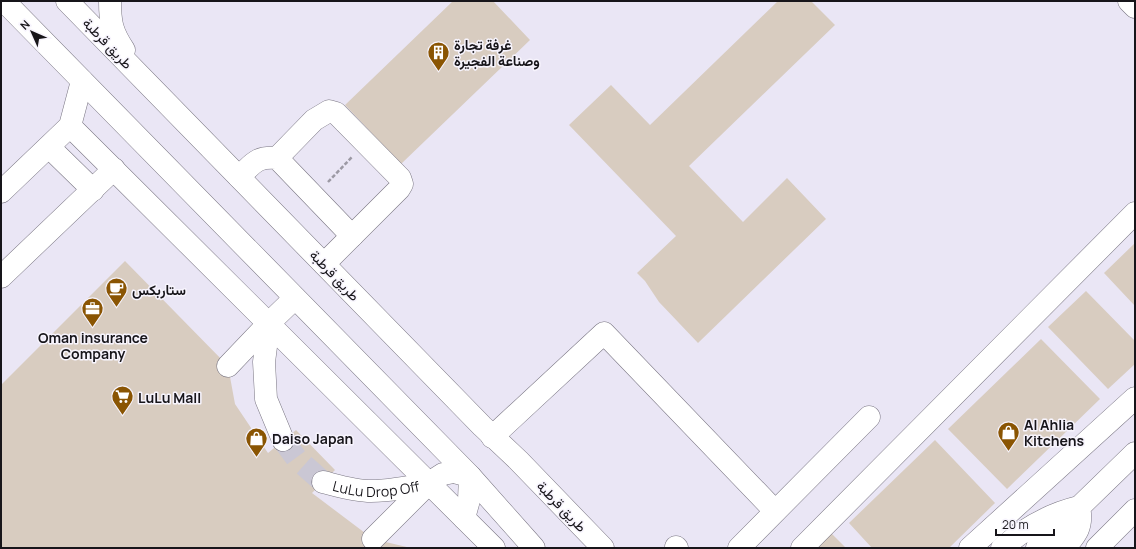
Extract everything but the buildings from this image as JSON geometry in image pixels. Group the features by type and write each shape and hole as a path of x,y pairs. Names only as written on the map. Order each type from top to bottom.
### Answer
{"street":[{"path":"4,1 470,476 534,548"},
{"name":"طريق قرطبة","path":"67,1 492,437 518,460 603,548"},
{"path":"110,1 110,18 115,37 149,85"},
{"path":"1129,1 1135,7"},
{"path":"1,192 70,126 82,81"},
{"path":"277,158 314,120 329,111 336,113 400,178 402,184 391,198 324,264"},
{"path":"70,126 494,548"},
{"path":"49,147 92,190"},
{"path":"239,177 257,160 266,157 277,158 352,236"},
{"path":"1,277 114,169"},
{"path":"802,548 1135,213"},
{"path":"228,366 295,298"},
{"path":"269,323 264,362 266,398 283,440"},
{"path":"492,437 604,333 775,511"},
{"path":"970,548 1135,398"},
{"path":"739,548 869,417"},
{"path":"1037,548 1135,453"},
{"path":"373,539 429,483 444,474 454,472 470,476"},
{"path":"464,518 469,500 470,476"},
{"name":"LuLu Drop Off","path":"323,482 345,488 370,491 394,490 429,483"},
{"path":"1002,548 1024,530 1038,522 1059,512 1079,507"},
{"path":"1064,548 1076,536 1079,529 1081,522 1079,507"},
{"path":"1097,548 1135,510"}],"path":[{"path":"313,196 366,142"}],"tunnel":[{"path":"283,440 297,459 323,482"}],"place":[{"name":"غرفة تجارة وصناعة الفجيرة","path":"438,72"},
{"name":"ستاربكس","path":"117,308"},
{"name":"Oman insurance Company","path":"93,328"},
{"name":"LuLu Mall","path":"122,416"},
{"name":"Al Ahlia Kitchens","path":"1008,452"},
{"name":"Daiso Japan","path":"257,458"}]}
